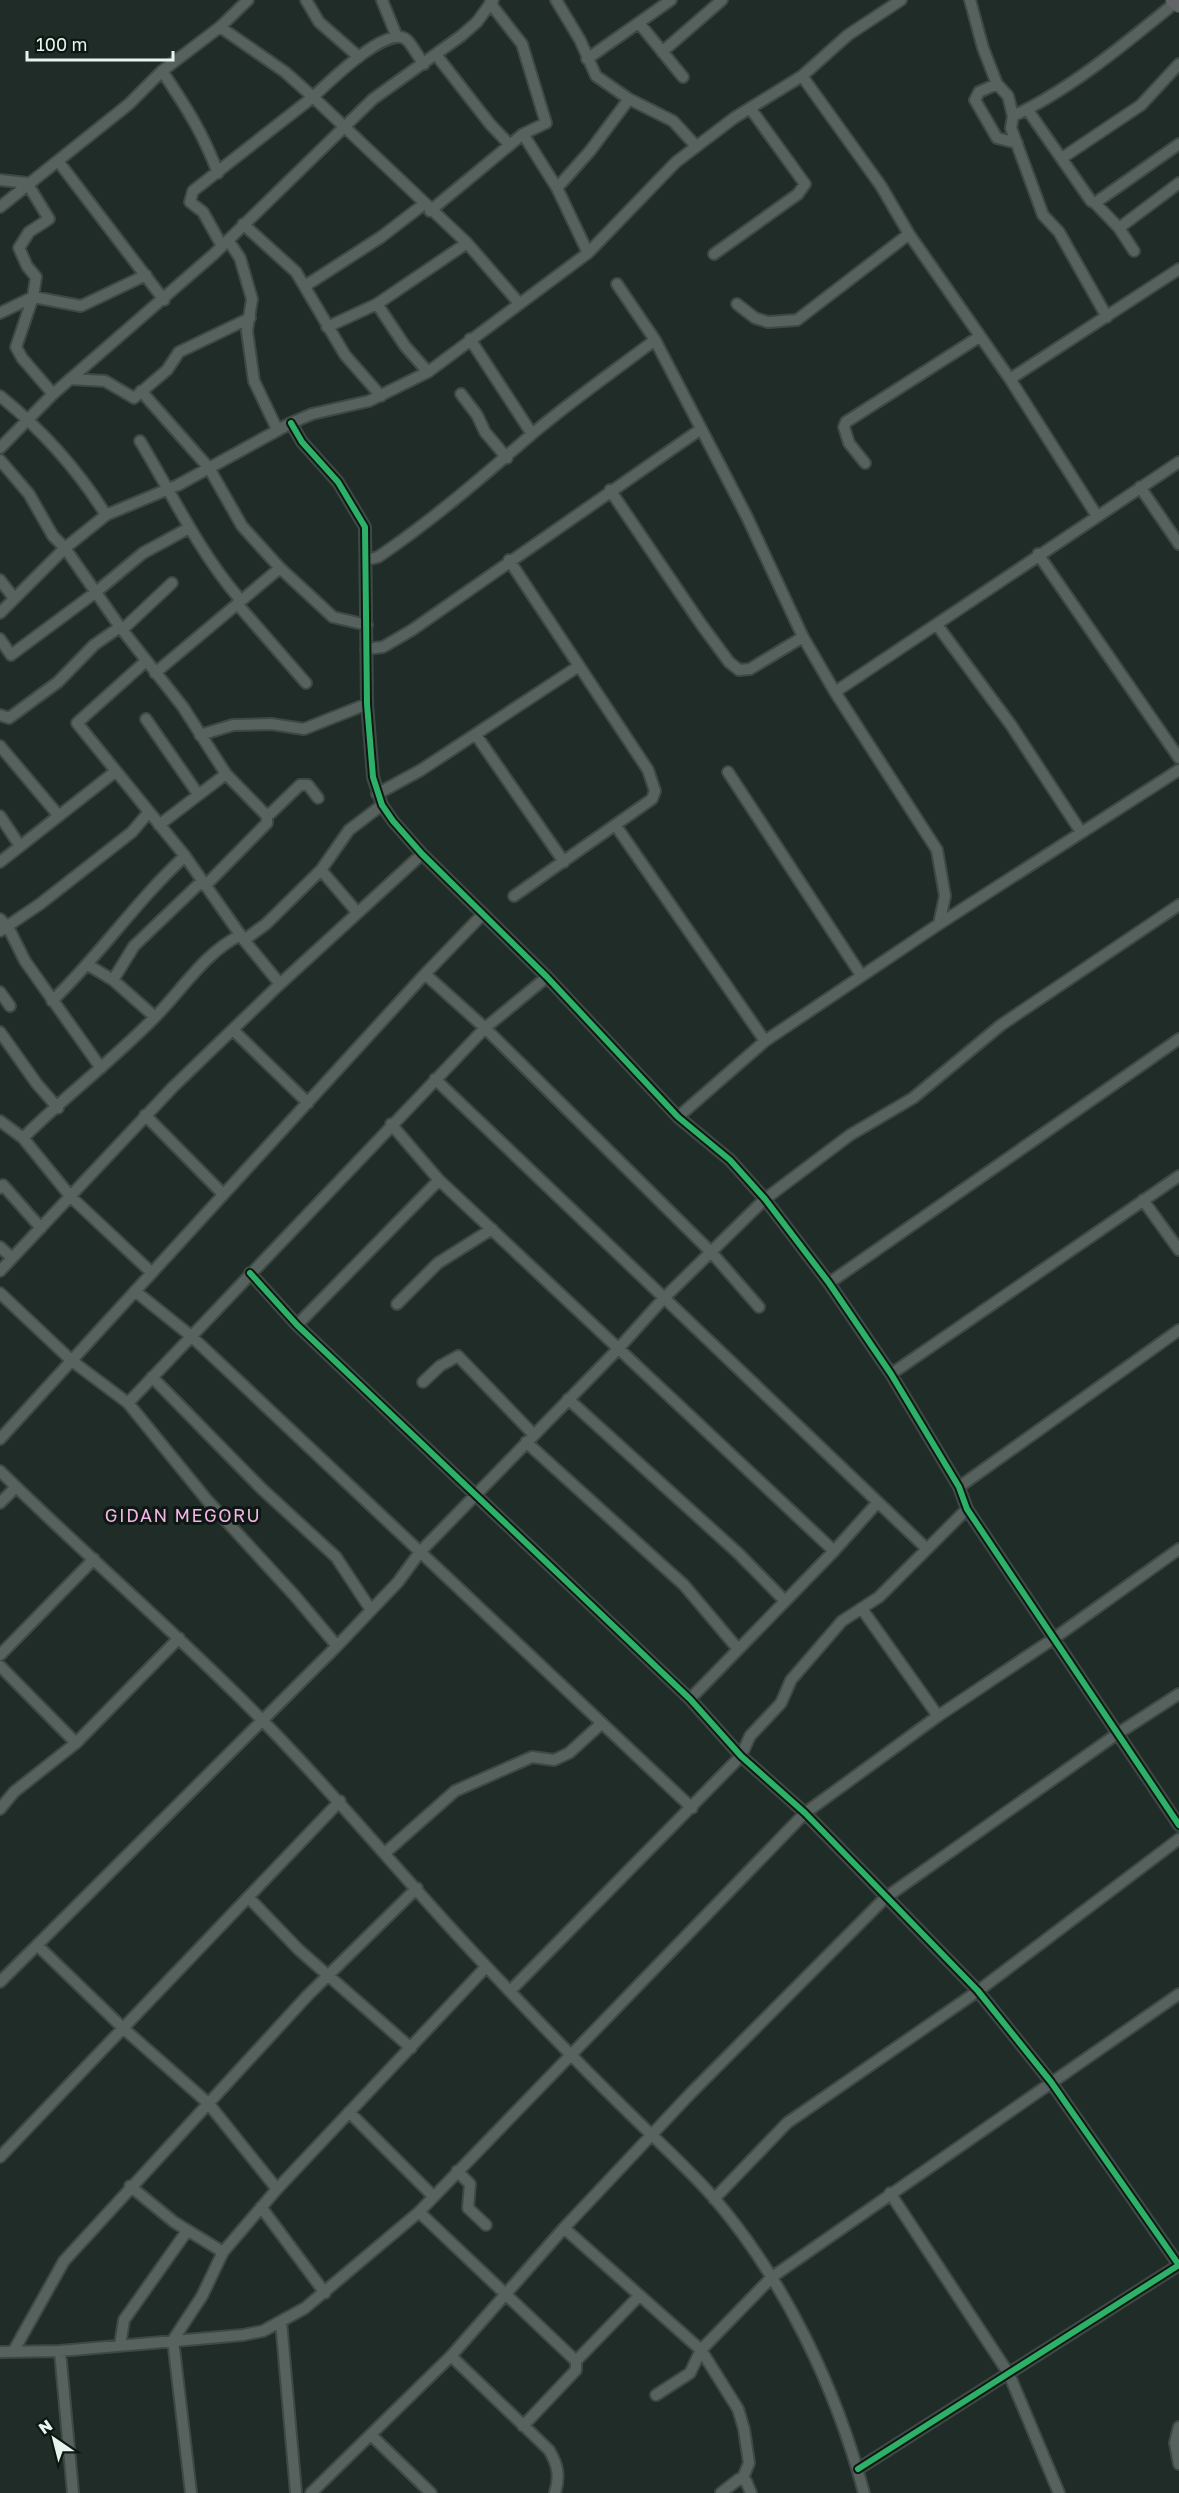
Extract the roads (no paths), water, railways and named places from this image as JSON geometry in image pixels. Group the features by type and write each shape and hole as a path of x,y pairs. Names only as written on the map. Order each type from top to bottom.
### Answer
{"street":[{"path":"0,207 27,183 129,104 162,71 220,27 248,0"},
{"path":"306,0 319,22 359,57"},
{"path":"382,0 398,37"},
{"path":"556,0 580,40 596,76 629,99 673,121 696,146"},
{"path":"587,59 639,23 658,4 671,0"},
{"path":"662,52 722,0"},
{"path":"0,613 65,548 106,515 170,489 277,429 381,396 428,372 588,253 659,177 696,146 750,108 802,76 848,35 901,0"},
{"path":"970,0 983,48 997,84 1008,96 1013,116 1011,128 1043,215 1059,232 1107,317"},
{"path":"0,448 70,378 126,329 164,300 225,243 373,99 437,56 477,22 491,1 522,44 547,119 546,123 523,134 428,207 305,286"},
{"path":"1013,116 1134,37 1176,2"},
{"path":"639,23 683,77"},
{"path":"220,27 280,68 313,97 467,243 519,303"},
{"path":"277,429 254,381 248,331 252,299 240,258 225,243 203,212 190,202 193,191 313,97 359,57 388,39 398,37 407,40 424,63"},
{"path":"437,56 490,124 510,145"},
{"path":"1062,158 1141,105 1179,64"},
{"path":"162,71 187,105 208,145 218,173"},
{"path":"802,76 881,186 909,234 1010,379 1097,516"},
{"path":"997,84 979,92 975,100 998,138 1017,143"},
{"path":"557,188 590,151 629,99"},
{"path":"714,254 798,194 805,184 750,108"},
{"path":"1027,109 1091,201 1119,228 1134,250"},
{"path":"523,134 557,188 588,253"},
{"path":"1095,203 1179,144"},
{"path":"58,161 164,300"},
{"path":"0,180 27,183"},
{"path":"27,183 49,219 29,232 19,248 27,266 36,277 33,297 16,347 22,358 53,394"},
{"path":"1119,228 1179,183"},
{"path":"243,224 285,260 305,286 345,355 381,396"},
{"path":"737,304 755,318 768,322 797,320 909,234"},
{"path":"327,327 377,304 467,243"},
{"path":"1010,379 1179,269"},
{"path":"0,313 33,297 81,306 146,275"},
{"path":"618,284 655,340 803,637 835,692 937,850 945,896 939,924"},
{"path":"377,304 405,346 428,372"},
{"path":"70,378 105,381 134,398 167,370 179,352 250,318"},
{"path":"865,463 849,443 844,427 846,422 979,337"},
{"path":"470,339 532,434"},
{"path":"366,560 392,547 507,458 532,434 655,340"},
{"path":"141,391 209,468 242,526 280,568 333,616 367,625"},
{"path":"461,394 477,415 485,432 507,458"},
{"path":"0,396 28,420 81,477 106,515"},
{"path":"291,423 302,442 338,482 365,527 367,704 373,777 376,794 382,805 422,854 547,977 678,1117 730,1160 765,1199 829,1283 891,1374 959,1487 967,1509 1179,1825"},
{"path":"366,649 383,647 412,630 509,560 701,429"},
{"path":"140,441 170,489 189,528 238,597 239,606 306,682"},
{"path":"0,460 29,494 53,536 65,548 121,628 183,707 226,774 267,816 267,823 134,946 113,980"},
{"path":"835,692 937,625 1038,554 1179,462"},
{"path":"1140,487 1179,544"},
{"path":"610,490 700,624 729,662 739,670 750,669 803,637"},
{"path":"0,639 11,655 96,592 143,553 189,528"},
{"path":"1038,554 1179,758"},
{"path":"509,560 654,783 655,792 652,799 616,826 514,896"},
{"path":"155,673 239,606 280,568"},
{"path":"0,580 14,598"},
{"path":"0,715 9,718 49,688 94,645 121,628 172,583"},
{"path":"937,625 1011,725 1081,832"},
{"path":"146,661 77,723 185,856 203,884 280,984"},
{"path":"376,794 421,770 579,666"},
{"path":"200,735 233,725 271,724 304,729 367,704"},
{"path":"146,719 198,794"},
{"path":"476,735 564,862"},
{"path":"0,746 59,816"},
{"path":"0,862 117,771"},
{"path":"678,1117 765,1041 939,924 1179,771"},
{"path":"728,772 861,975"},
{"path":"159,825 226,774"},
{"path":"267,816 303,783 318,798"},
{"path":"23,1138 155,1017 205,962 229,942 266,924 321,870 344,835 382,805"},
{"path":"101,1068 52,1001 3,926 132,832 149,812"},
{"path":"0,816 20,846"},
{"path":"616,826 765,1041"},
{"path":"0,1271 145,1115 280,984 422,854"},
{"path":"52,1001 88,965 160,879 185,856"},
{"path":"321,870 357,912"},
{"path":"0,1982 261,1719 337,1646 420,1552 529,1438 618,1350 663,1299 765,1199 850,1135 913,1098 1001,1024 1179,904"},
{"path":"0,1438 425,974 482,915"},
{"path":"88,965 113,980 155,1017"},
{"path":"425,974 485,1028 712,1253 759,1307"},
{"path":"128,1403 391,1124 485,1028 547,977"},
{"path":"0,992 10,1006"},
{"path":"233,1030 308,1104"},
{"path":"0,1032 37,1084 58,1108"},
{"path":"829,1283 1179,1039"},
{"path":"435,1079 926,1548"},
{"path":"145,1115 223,1194"},
{"path":"0,1121 23,1138 71,1197 152,1273"},
{"path":"391,1124 439,1180 834,1551"},
{"path":"891,1374 1179,1176"},
{"path":"297,1325 439,1180"},
{"path":"0,1188 3,1185 9,1190 41,1228"},
{"path":"1143,1200 1179,1250"},
{"path":"398,1304 438,1263 492,1229"},
{"path":"0,1247 12,1258"},
{"path":"250,1273 297,1325 690,1699 741,1756 805,1814 978,1991 1051,2082 1179,2265 858,2469"},
{"path":"135,1291 191,1336 692,1808"},
{"path":"0,1293 72,1361 128,1403 207,1500 296,1596 337,1646"},
{"path":"959,1487 1179,1330"},
{"path":"423,1382 440,1366 458,1356 529,1438 684,1585 738,1649"},
{"path":"152,1377 262,1488 336,1557 371,1610"},
{"path":"568,1399 739,1554 785,1601"},
{"path":"0,1471 69,1540 94,1559 179,1638 261,1719 340,1801 486,1967 512,1990 570,2055 714,2199 772,2277 815,2358 858,2469 864,2493"},
{"path":"0,1503 16,1487"},
{"path":"690,1699 834,1551 878,1502"},
{"path":"512,1990 741,1756 750,1736 781,1703 791,1680 842,1622 879,1596 967,1509"},
{"path":"0,2352 60,2351 243,2335 263,2331 325,2293 419,2212 805,1814 938,1716 1053,1639 1179,1549"},
{"path":"0,1655 94,1559"},
{"path":"862,1609 938,1716"},
{"path":"0,1809 14,1792 76,1743 179,1638"},
{"path":"0,1666 76,1743"},
{"path":"317,2490 451,2356 564,2228 885,1898 1117,1734 1179,1695"},
{"path":"385,1853 455,1791 532,1758 554,1760 570,1753 602,1723"},
{"path":"0,2157 340,1801"},
{"path":"714,2199 787,2123 978,1991 1179,1839"},
{"path":"13,2352 64,2261 130,2186 327,1976 417,1888"},
{"path":"248,1897 327,1976 411,2048"},
{"path":"37,1945 123,2028 208,2103 277,2189"},
{"path":"191,2493 173,2340 202,2296 223,2252 277,2189 486,1967"},
{"path":"656,2395 690,2373 701,2350 772,2277 1179,1994"},
{"path":"349,2112 433,2196"},
{"path":"457,2171 470,2184 468,2208 486,2225"},
{"path":"130,2186 187,2230 223,2252"},
{"path":"890,2193 1010,2374 1059,2493"},
{"path":"261,2207 325,2293"},
{"path":"419,2212 576,2361"},
{"path":"564,2228 701,2350 738,2409 744,2429 748,2463 742,2480"},
{"path":"120,2345 124,2320 187,2230"},
{"path":"523,2426 576,2370 576,2361 639,2296"},
{"path":"281,2321 296,2493"},
{"path":"60,2351 72,2493"},
{"path":"451,2356 549,2450 558,2465 559,2475 555,2493"},
{"path":"1179,2427 1175,2443 1179,2464"},
{"path":"371,2435 431,2493"},
{"path":"721,2493 734,2482 742,2480"},
{"path":"742,2480 751,2488 752,2493"}],"district":[{"name":"GIDAN MEGORU","path":"183,1516"}]}
